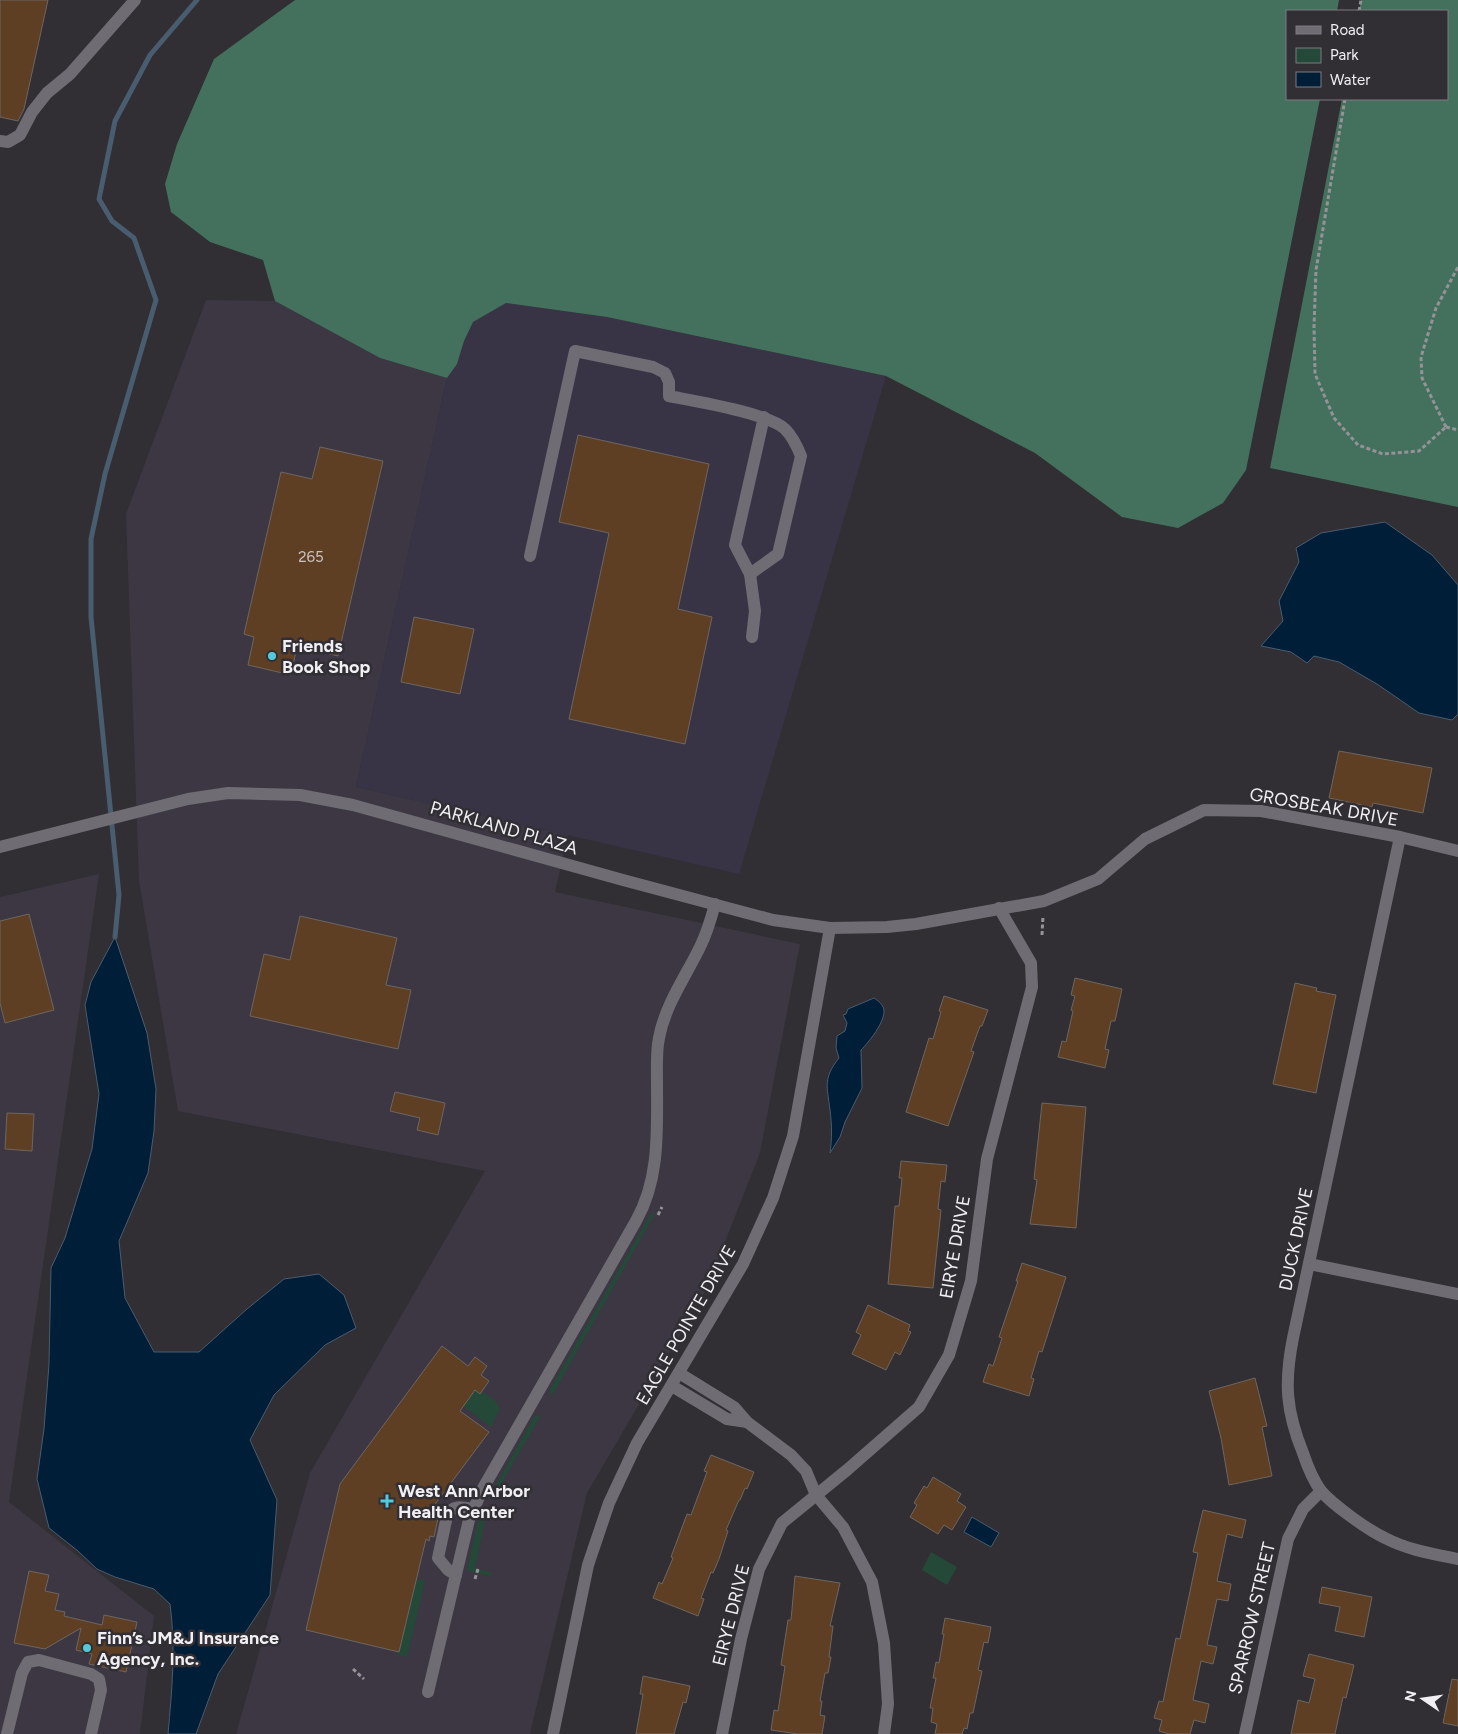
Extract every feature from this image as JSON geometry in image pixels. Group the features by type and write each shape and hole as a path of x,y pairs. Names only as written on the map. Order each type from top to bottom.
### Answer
{"street":[{"path":"0,141 8,142 20,135 32,112 47,93 70,74 136,0"},
{"path":"530,556 574,351 653,368 665,373 669,382 669,396 764,417 784,428 795,442 801,456 778,554 750,574"},
{"path":"752,637 755,611 750,574 735,545 764,417"},
{"name":"PARKLAND PLAZA","path":"0,847 188,798 228,793 285,794 353,805 773,920 830,928 887,927 916,924 999,908"},
{"name":"GROSBEAK DRIVE","path":"999,908 1044,901 1098,879 1145,839 1204,810 1261,811 1400,837 1458,851"},
{"name":"DUCK DRIVE","path":"1400,837 1287,1365 1287,1390 1293,1427 1307,1465 1321,1490 1346,1512 1385,1538 1414,1550 1458,1560"},
{"path":"428,1692 469,1520 482,1490 632,1230 647,1199 652,1180 657,1135 659,1037 672,1002 707,932 715,904"},
{"name":"EIRYE DRIVE","path":"722,1734 741,1639 759,1569 782,1523 919,1407 949,1355 971,1281 987,1160 1032,987 1031,963 999,908"},
{"name":"EAGLE POINTE DRIVE","path":"553,1734 588,1565 609,1503 638,1443 743,1264 773,1198 793,1136 830,928"},
{"path":"1309,1264 1458,1294"},
{"path":"679,1374 734,1407 747,1422 791,1455 806,1471 816,1495 843,1527 872,1582 884,1643 888,1704 884,1734"},
{"path":"672,1386 727,1419 747,1422"},
{"name":"SPARROW STREET","path":"1245,1734 1288,1539 1303,1509 1321,1490"},
{"path":"456,1574 442,1564 438,1558 447,1516 449,1511 457,1507 474,1509"},
{"path":"7,1734 22,1673 28,1662 39,1660 91,1674 99,1679 101,1690 91,1734"}],"path":[{"path":"1344,100 1316,270 1315,374 1334,418 1358,445 1383,454 1419,451 1446,427"},
{"path":"1458,267 1436,308 1421,357 1422,378 1446,427 1458,430"},
{"path":"1042,935 1044,901"},
{"path":"658,1215 662,1207"},
{"path":"475,1579 478,1569"},
{"path":"353,1669 364,1679"}],"shaded area":[{"path":"206,300 275,301 380,358 447,378 356,787 568,835 555,892 800,944 760,1153 706,1290 587,1493 530,1734 236,1734 310,1473 485,1171 178,1111 139,881 126,514"},
{"path":"506,303 607,317 886,376 739,874 356,787 447,378 457,364 464,341 473,322"},
{"path":"99,874 9,1502 154,1616 140,1734 0,1734 0,897"}],"green space":[{"path":"295,0 1339,0 1337,10 1286,10 1286,100 1320,100 1246,470 1223,503 1178,528 1122,517 1035,453 886,376 607,317 506,303 473,322 464,341 457,364 447,378 380,358 275,301 263,260 210,242 171,212 165,184 177,144 214,59"},
{"path":"1361,0 1458,0 1458,507 1270,468 1342,100 1448,100 1448,10 1359,10"},
{"path":"655,1214 551,1397 550,1389 650,1215"},
{"path":"477,1388 494,1400 500,1408 491,1427 463,1406"},
{"path":"541,1415 493,1498 488,1499 534,1417"},
{"path":"478,1521 485,1521 475,1568 492,1573 491,1576 467,1569"},
{"path":"931,1552 957,1567 947,1585 922,1570"},
{"path":"417,1579 425,1581 407,1657 398,1655"}],"water":[{"path":"1385,522 1432,555 1458,585 1458,714 1452,720 1419,713 1377,684 1339,662 1314,656 1307,663 1291,652 1261,646 1283,621 1279,601 1299,562 1296,548 1321,533"},
{"path":"115,937 147,1033 156,1089 154,1131 148,1173 119,1241 125,1298 154,1352 199,1352 284,1279 319,1274 344,1295 356,1328 325,1345 274,1395 250,1440 277,1500 270,1595 218,1674 196,1734 168,1734 173,1653 170,1604 154,1589 115,1577 97,1569 49,1528 37,1479 44,1429 49,1364 51,1268 65,1238 92,1149 99,1094 85,1005 91,982"},
{"path":"874,998 883,1006 884,1015 876,1032 861,1050 862,1088 845,1122 840,1137 830,1153 831,1116 827,1082 830,1071 839,1058 836,1048 837,1036 845,1031 847,1023 843,1015 846,1014 848,1009"},
{"path":"972,1517 999,1533 991,1547 964,1532"}],"building":[{"path":"0,0 48,0 24,109 18,121 0,117"},
{"path":"578,435 709,464 678,609 712,617 685,744 569,719 609,533 559,522"},
{"path":"320,447 383,461 338,656 297,646 291,675 248,665 254,637 244,634 281,472 312,479"},
{"path":"414,617 474,629 460,694 401,682"},
{"path":"1339,751 1432,768 1423,813 1373,803 1372,807 1329,798"},
{"path":"29,914 54,1010 5,1023 0,1003 0,921"},
{"path":"300,916 397,938 386,985 411,990 398,1049 250,1016 264,954 290,960"},
{"path":"1075,978 1122,989 1115,1021 1111,1021 1105,1049 1109,1050 1105,1068 1058,1057 1062,1041 1066,1042 1073,1011 1071,1010 1075,996 1071,995"},
{"path":"1295,983 1317,988 1316,991 1336,995 1316,1093 1273,1084"},
{"path":"944,996 988,1010 971,1051 974,1052 948,1126 906,1112 929,1038 933,1039"},
{"path":"395,1092 445,1103 438,1135 417,1130 420,1118 390,1111"},
{"path":"1042,1103 1086,1107 1076,1228 1030,1224 1037,1180 1034,1179"},
{"path":"7,1113 34,1114 32,1151 5,1149"},
{"path":"901,1161 947,1165 945,1182 941,1181 938,1209 941,1210 933,1288 888,1284 895,1206 899,1206 902,1178 899,1178"},
{"path":"1022,1263 1066,1277 1042,1352 1039,1351 1031,1378 1034,1379 1029,1396 983,1382 989,1364 993,1366 1002,1338 999,1337 1018,1281 1016,1281"},
{"path":"868,1305 910,1325 908,1331 911,1332 900,1355 895,1352 886,1370 852,1354 861,1335 856,1332"},
{"name":"West Ann Arbor Health Center","path":"442,1346 468,1366 475,1357 487,1366 481,1375 489,1381 480,1394 475,1390 460,1411 489,1432 430,1511 439,1514 434,1537 430,1536 429,1541 426,1539 399,1652 306,1630 340,1484"},
{"path":"1255,1378 1267,1426 1262,1427 1272,1476 1229,1485 1221,1438 1209,1391"},
{"path":"711,1455 754,1472 726,1530 728,1531 719,1559 713,1573 711,1572 701,1598 704,1599 698,1616 653,1598 659,1582 662,1584 673,1558 671,1557 687,1514 691,1515 707,1472 704,1471"},
{"path":"933,1477 961,1494 957,1501 966,1507 952,1530 944,1525 938,1534 910,1517 917,1505 914,1503 924,1486 927,1488"},
{"path":"1203,1510 1246,1520 1242,1538 1227,1534 1217,1581 1231,1584 1228,1601 1217,1599 1207,1645 1217,1647 1213,1664 1201,1661 1193,1700 1209,1704 1205,1723 1194,1720 1190,1734 1169,1734 1159,1731 1162,1720 1154,1718 1159,1701 1163,1702 1176,1638 1180,1639 1198,1553 1193,1552"},
{"path":"29,1571 49,1575 45,1591 59,1594 55,1610 65,1612 64,1616 102,1625 104,1615 137,1622 126,1672 89,1664 92,1654 76,1650 81,1628 45,1649 14,1643"},
{"path":"795,1576 840,1583 830,1626 833,1626 829,1657 831,1657 828,1673 825,1673 820,1701 822,1701 820,1715 825,1716 822,1734 798,1734 771,1730 774,1710 778,1711 785,1666 781,1665 788,1620 791,1620"},
{"path":"1322,1587 1372,1597 1364,1637 1335,1631 1340,1607 1319,1603"},
{"path":"945,1618 991,1627 988,1643 984,1642 978,1670 982,1671 973,1713 970,1713 967,1729 964,1728 962,1734 935,1734 937,1724 931,1722 933,1708 930,1708 936,1678 933,1678 936,1662 939,1663"},
{"path":"1309,1654 1354,1665 1346,1698 1343,1697 1335,1734 1291,1734 1298,1700 1309,1703 1315,1679 1303,1676"},
{"path":"643,1676 690,1686 686,1703 683,1702 674,1734 636,1734 643,1694 640,1694"},
{"path":"1452,1679 1458,1680 1458,1726 1443,1723"}],"waterway":[{"path":"115,937 119,895 91,617 91,539 105,474 156,300 134,238 112,221 99,199 115,121 150,55 197,0"}],"place":[{"name":"Friends Book Shop","path":"272,656"},
{"name":"West Ann Arbor Health Center","path":"387,1501"},
{"name":"Finn’s JM&J Insurance Agency, Inc.","path":"87,1648"}]}
